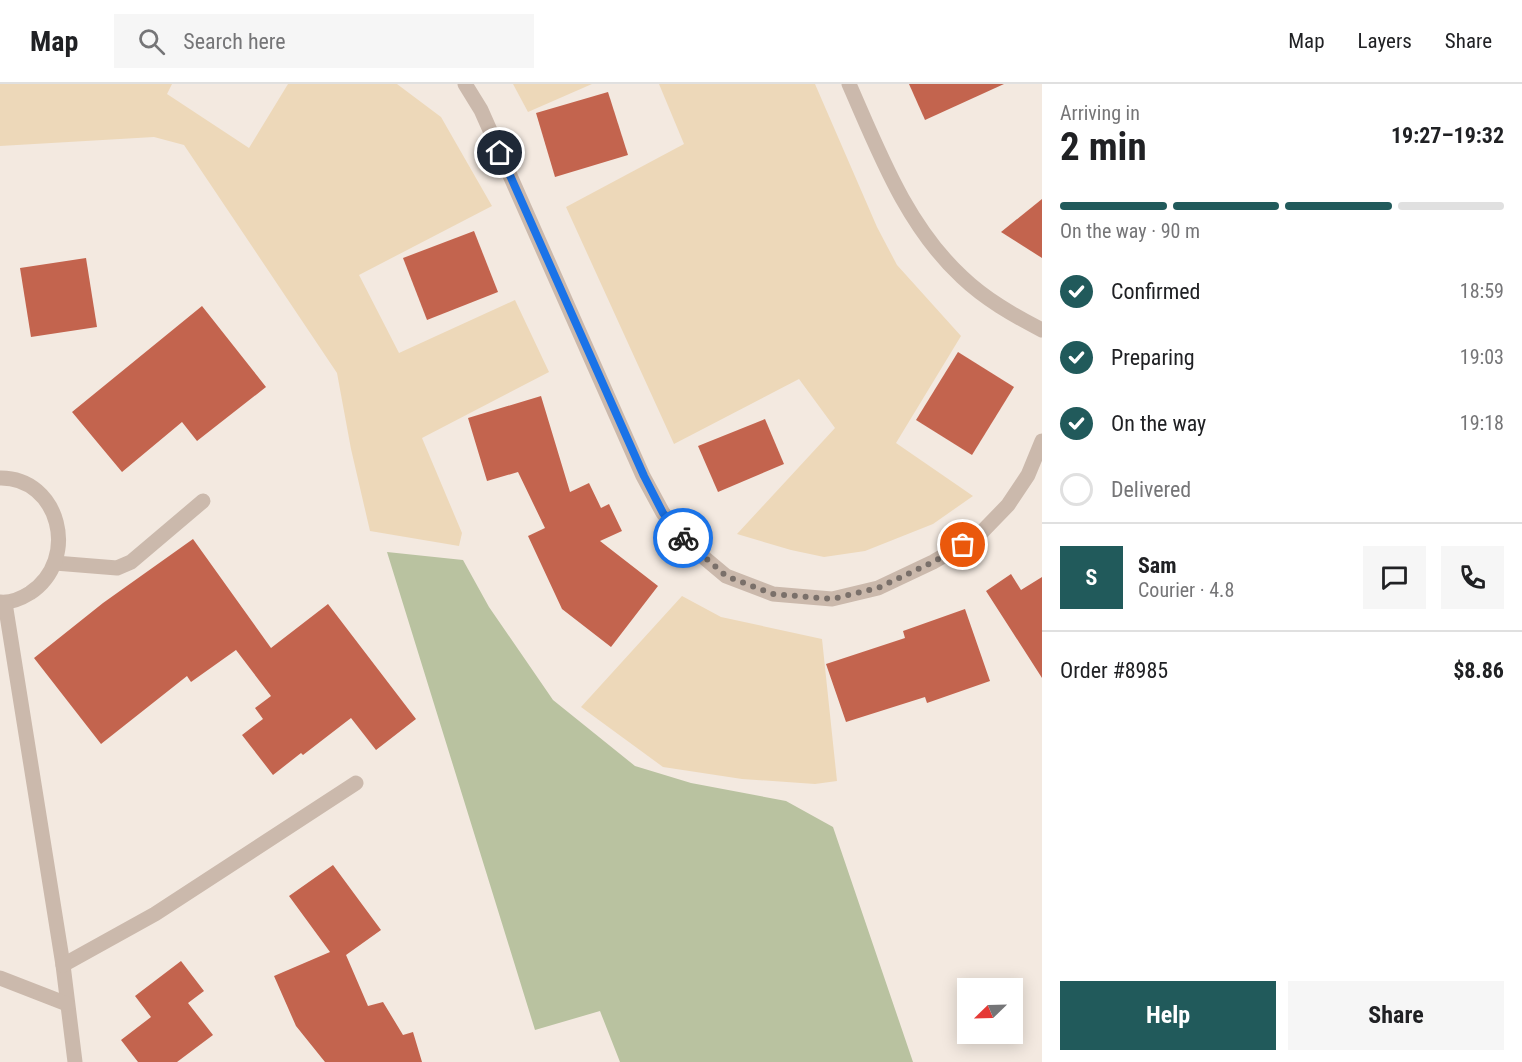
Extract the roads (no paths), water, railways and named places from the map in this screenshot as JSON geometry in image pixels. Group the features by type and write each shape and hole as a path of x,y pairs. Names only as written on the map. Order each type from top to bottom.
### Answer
{"street":[{"path":"465,84 481,110 644,476 663,513 689,545 726,576 773,594 832,599 878,588 933,562 978,536 1008,505 1023,483 1042,441"},
{"path":"849,84 902,199 931,244 962,277 995,304 1042,330"},
{"path":"0,478 26,484 42,496 53,513 60,532 59,551 55,563 52,571 40,586 24,597 2,602 63,965 75,1062"},
{"path":"55,563 117,568 131,562 203,501"},
{"path":"63,965 155,914 356,783"},
{"path":"0,978 67,1004"}]}
